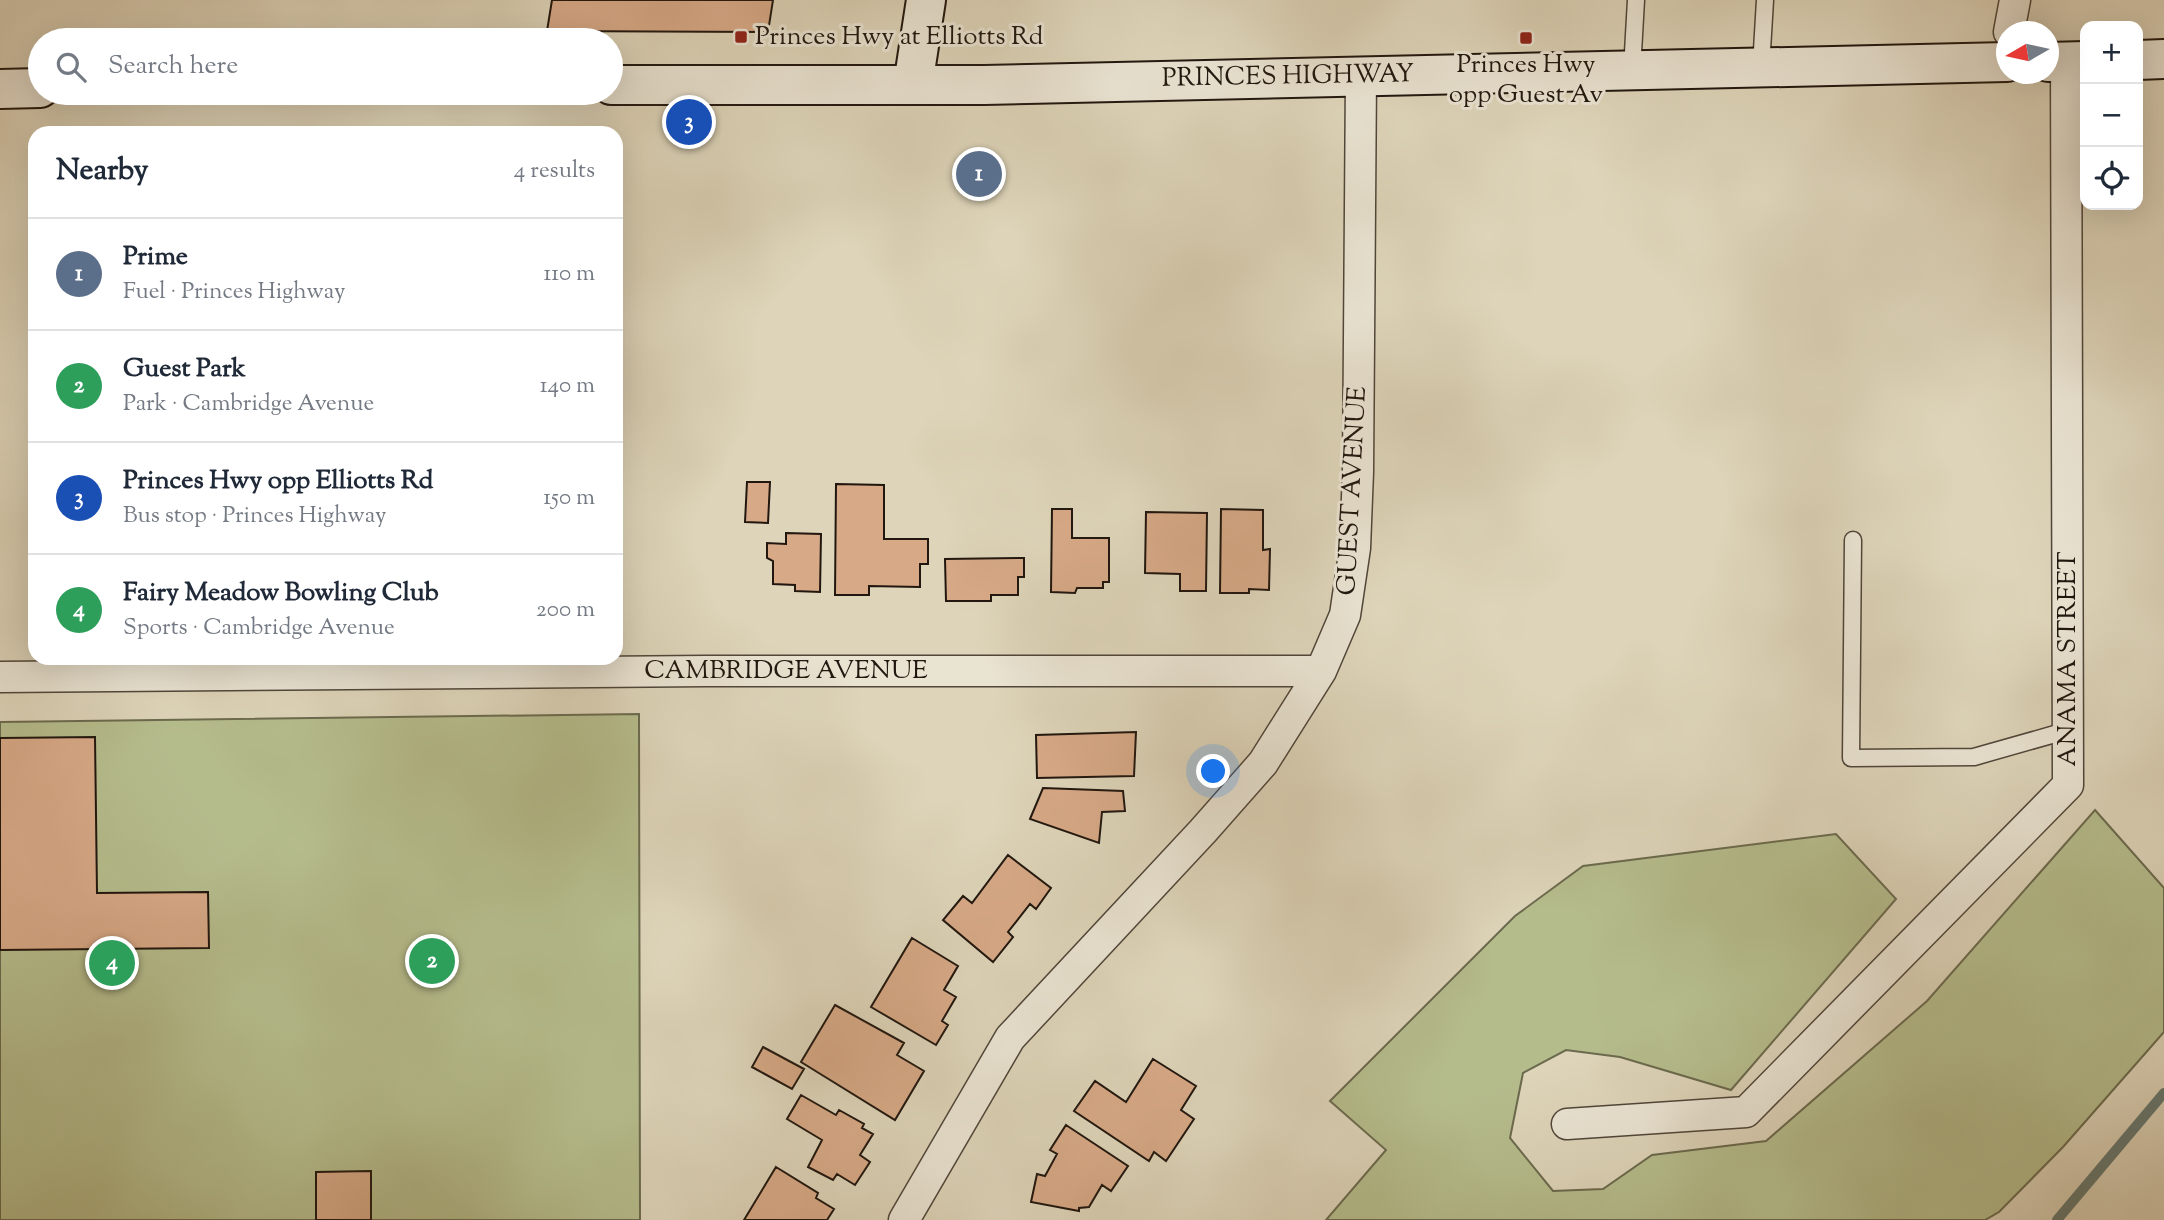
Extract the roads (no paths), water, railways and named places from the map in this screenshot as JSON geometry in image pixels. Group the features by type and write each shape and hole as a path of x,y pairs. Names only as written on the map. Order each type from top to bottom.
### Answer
{"main road":[{"path":"913,85 926,0"},
{"name":"PRINCES HIGHWAY","path":"623,85 913,85 1761,67 1996,51"},
{"path":"2143,60 2164,59"},
{"path":"0,89 28,88"}],"street":[{"path":"2011,21 2015,0"},
{"name":"ANAMA STREET","path":"1567,1124 1746,1112 2068,785 2067,61"},
{"name":"GUEST AVENUE","path":"904,1220 1010,1038 1263,763 1321,671 1345,615 1354,548 1358,472 1362,75"},
{"name":"CAMBRIDGE AVENUE","path":"0,677 706,671 1321,671"}],"lane":[{"path":"1632,70 1636,0"},
{"path":"1761,67 1765,0"},
{"path":"1853,540 1851,758 1974,757 2069,730"}],"waterway":[{"path":"2057,1220 2164,1093"}],"place":[{"name":"Princes Hwy at Elliotts Rd","path":"741,37"},
{"name":"Princes Hwy opp Guest Av","path":"1526,38"},
{"name":"Princes Hwy opp Elliotts Rd","path":"689,122"},
{"name":"Prime","path":"979,174"},
{"name":"Guest Park","path":"432,961"},
{"name":"Fairy Meadow Bowling Club","path":"112,963"}]}
